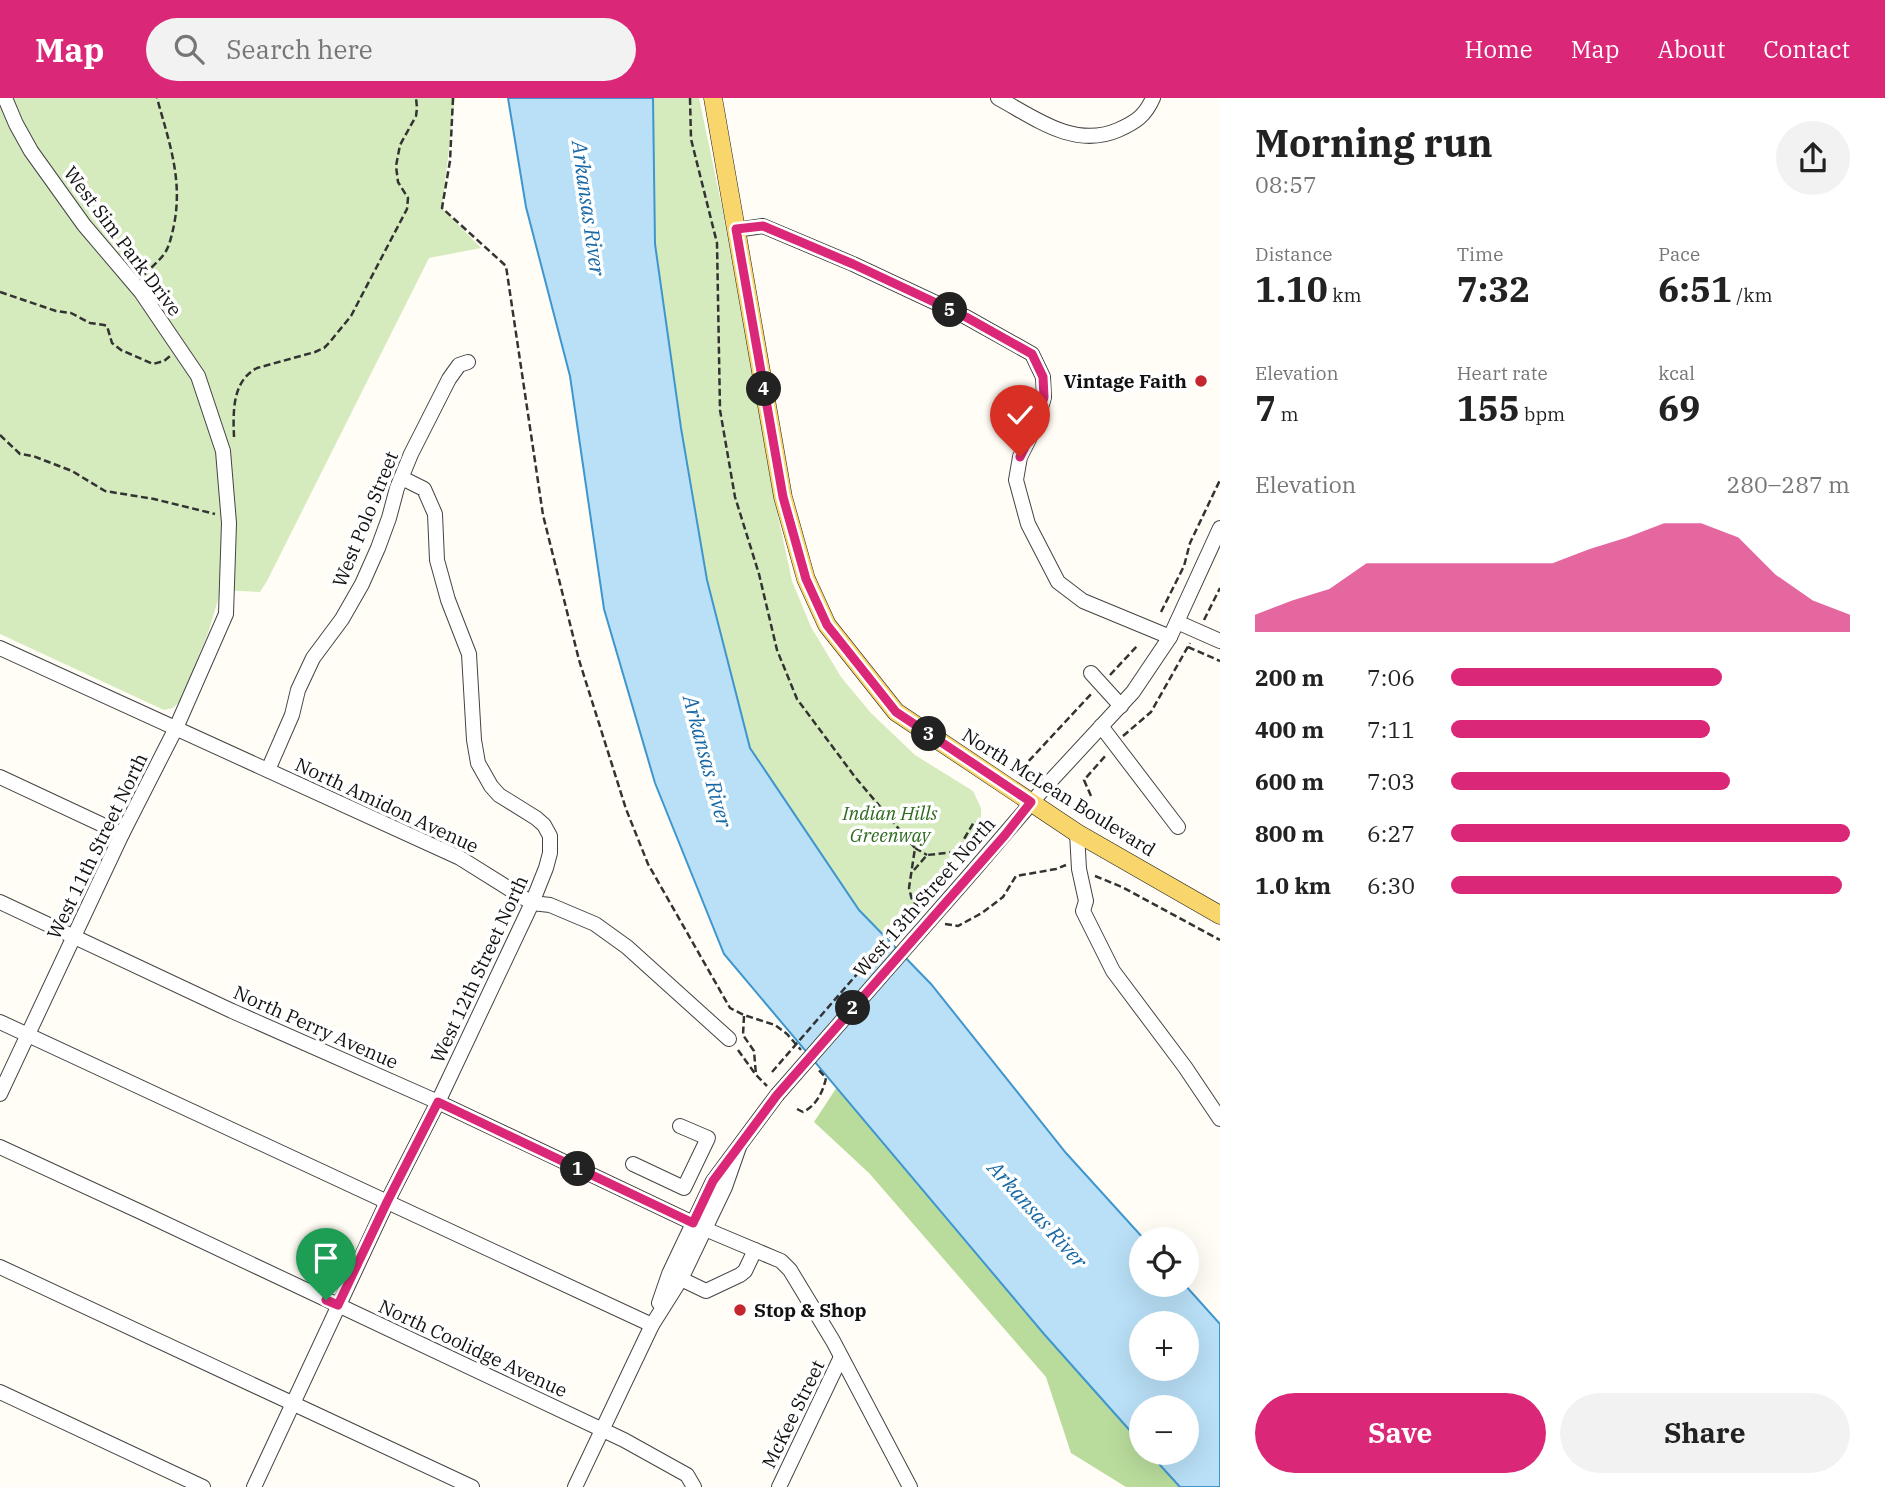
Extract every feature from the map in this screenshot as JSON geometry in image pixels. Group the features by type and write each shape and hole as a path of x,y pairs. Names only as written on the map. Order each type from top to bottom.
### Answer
{"main road":[{"name":"North McLean Boulevard","path":"713,98 783,497 806,579 827,625 896,712 1077,833 1220,915"}],"street":[{"name":"West Sim Park Drive","path":"5,98 31,151 84,225 141,292 198,376 223,450 229,518 226,614"},
{"path":"998,98 1056,130 1087,137 1110,134 1131,124 1147,112 1153,98"},
{"path":"736,229 763,226 776,231 966,317 1032,354 1043,377 1044,397 1036,425 1020,457 1016,480 1028,524 1058,582 1083,601 1170,637"},
{"name":"West Polo Street","path":"268,770 313,658 342,619 362,584 378,548 411,454 449,379 459,365 468,362"},
{"name":"West 12th Street North","path":"254,1487 387,1202 533,903 550,853 550,836 544,825 499,795 478,763 469,654 448,600 437,560 435,514 424,489 402,478"},
{"name":"West 13th Street North","path":"652,1325 681,1279 713,1181 777,1095 1031,802 1133,692 1170,637 1220,528"},
{"name":"West 11th Street North","path":"0,1094 122,834 176,728 226,614"},
{"path":"1177,622 1220,642"},
{"name":"North Amidon Avenue","path":"0,648 460,858 533,903 550,905 595,924 627,947 729,1039"},
{"path":"1096,679 1121,706"},
{"path":"1101,726 1178,827"},
{"path":"0,777 122,834"},
{"path":"1077,833 1079,869 1086,901 1083,911 1113,971 1185,1067 1220,1119"},
{"name":"North Perry Avenue","path":"0,902 232,1011 438,1102 699,1226 781,1261 790,1270 841,1357 910,1487"},
{"path":"0,1022 652,1325"},
{"path":"633,1164 684,1188 708,1138 680,1126"},
{"name":"North Coolidge Avenue","path":"0,1147 624,1440 687,1475 694,1487"},
{"name":"West 13th Street North","path":"575,1487 652,1325 669,1274 699,1226"},
{"path":"681,1279 706,1291 745,1271 755,1250"},
{"path":"0,1267 472,1487"},
{"name":"McKee Street","path":"779,1487 841,1357"},
{"path":"0,1392 203,1487"}],"path":[{"path":"141,280 166,251 178,199 174,164 157,98"},
{"path":"234,443 233,412 243,377 257,368 324,348 351,316 381,260 407,209 408,198 398,182 396,166 400,145 416,116 416,98"},
{"path":"453,98 450,161 442,208 506,266 543,515 579,660 622,797 648,864 730,1008 775,1024 803,1052"},
{"path":"690,98 691,139 717,243 720,410 735,497 759,574 777,650 797,699 855,777 915,848 927,855 956,852"},
{"path":"0,292 56,311 71,313 90,323 104,324 112,343 121,350 153,364 164,361 180,349"},
{"path":"0,435 20,454 33,456 72,471 104,491 154,499 229,518"},
{"path":"1161,612 1184,566 1191,543 1220,480"},
{"path":"1091,796 1084,780 1115,744 1151,712 1210,611 1220,588"},
{"path":"1028,770 1026,764 1096,679 1138,645"},
{"path":"1188,647 1220,661"},
{"path":"772,1072 943,875 974,822 982,823"},
{"path":"915,848 909,888 912,900 928,916"},
{"path":"912,871 927,855"},
{"path":"941,923 958,926 982,913 1003,897 1016,876 1056,869 1066,864 1122,887 1220,940"},
{"path":"729,1039 756,1075 754,1051 743,1035 744,1015"},
{"path":"797,1109 803,1112 809,1109 824,1089 826,1078 810,1061"}],"green space":[{"path":"0,98 455,98 442,208 481,248 429,258 267,581 260,592 221,590 208,633 181,700 173,708 164,710 0,634"},
{"name":"Indian Hills Greenway","path":"653,98 699,98 723,212 773,493 792,581 811,627 841,677 871,713 915,755 973,791 981,808 981,830 974,843 883,935 859,910 750,748 707,580 681,428 655,244"},
{"path":"837,1087 1044,1334 1129,1430 1129,1465 1160,1465 1180,1487 1126,1487 1071,1453 1046,1377 869,1173 814,1122"}],"water":[{"name":"Arkansas River","path":"508,98 653,98 655,244 681,428 707,580 750,748 859,910 931,984 1066,1153 1133,1227 1129,1227 1129,1297 1196,1297 1220,1324 1220,1487 1180,1487 1160,1465 1199,1465 1199,1395 1129,1395 1129,1430 1044,1334 724,954 655,783 604,609 570,376 526,207"}],"place":[{"name":"Vintage Faith","path":"1201,381"},
{"name":"Stop & Shop","path":"740,1310"}],"route":[{"path":"326,1300 338,1305 438,1102 693,1223 713,1181 777,1095 1031,802 896,712 827,625 806,579 783,497 736,229 763,226 853,264 966,317 1032,354 1043,377 1044,397 1036,425 1020,457"}]}
